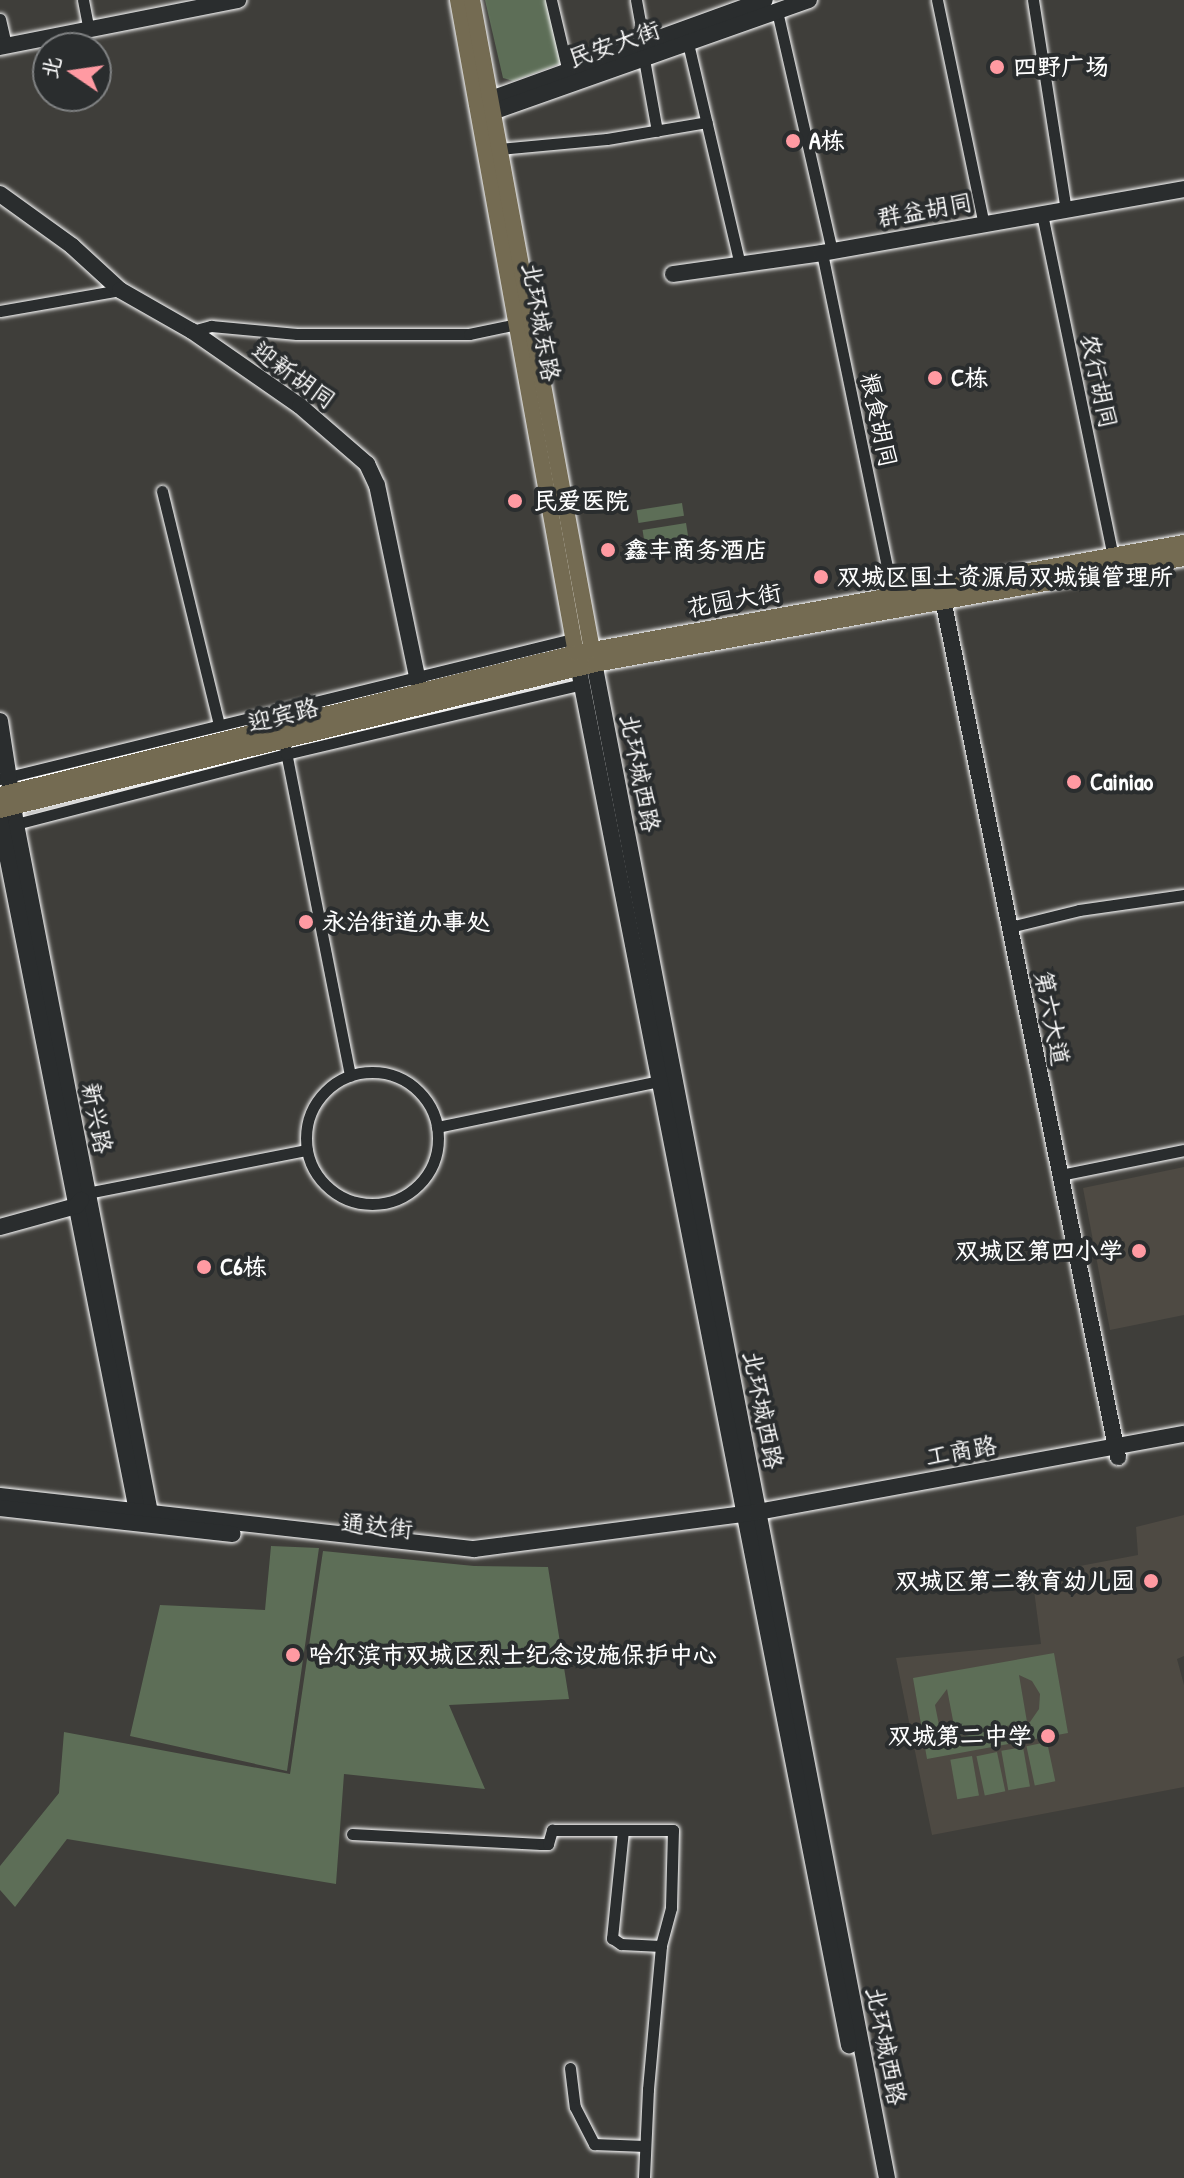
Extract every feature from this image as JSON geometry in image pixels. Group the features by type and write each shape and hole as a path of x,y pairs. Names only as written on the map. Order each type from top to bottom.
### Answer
{"main road":[{"path":"3,47 238,0"},
{"name":"北环城东路","path":"458,0 485,108 499,149 583,655"},
{"name":"北环城东路","path":"472,0 517,324 583,655"},
{"name":"民安大街","path":"485,108 771,5 809,0"},
{"name":"民安大街","path":"485,108 568,72 644,51"},
{"name":"群益胡同","path":"673,274 827,252 1184,189"},
{"name":"迎新胡同","path":"0,194 72,246 120,290 192,331 300,406 367,464 377,485 419,684"},
{"name":"花园大街","path":"583,655 893,596 942,594 1184,543"},
{"name":"花园大街","path":"583,655 942,594 1184,558"},
{"name":"第六大道","path":"942,594 1117,1453"},
{"name":"迎宾路","path":"5,806 225,729 283,740 419,684 583,655"},
{"name":"迎宾路","path":"5,806 283,740 583,655"},
{"name":"北环城西路","path":"583,655 582,684 668,1080"},
{"name":"北环城西路","path":"583,655 887,2178"},
{"name":"新兴路","path":"0,721 5,806 144,1518"},
{"path":"0,1227 81,1200"},
{"name":"工商路","path":"1117,1453 1184,1434"},
{"name":"工商路","path":"753,1518 1117,1453 1184,1445"},
{"name":"通达街","path":"0,1496 144,1518 473,1559 753,1518"},
{"name":"通达街","path":"0,1508 144,1518"},
{"name":"北环城西路","path":"753,1518 875,2178"}],"street":[{"path":"83,0 89,30"},
{"path":"551,0 568,72"},
{"path":"636,0 657,131"},
{"path":"937,0 984,224"},
{"path":"1033,0 1066,210"},
{"name":"粮食胡同","path":"771,5 827,252 893,596"},
{"path":"0,19 3,47"},
{"path":"686,36 740,265"},
{"path":"499,149 657,131 707,122"},
{"name":"农行胡同","path":"1042,214 1113,557"},
{"path":"0,311 120,290"},
{"path":"192,331 211,326 297,334 469,334 517,324"},
{"path":"162,491 225,729 419,684"},
{"path":"350,1076 283,740 582,684"},
{"path":"1010,927 1079,910 1184,895"},
{"path":"381,1072 401,1078 418,1090 431,1107 437,1127 437,1150 429,1171 415,1189 395,1200 372,1204 340,1194 315,1172 307,1150 307,1129 312,1109 324,1092 350,1076 381,1072"},
{"path":"437,1127 668,1080"},
{"path":"81,1200 307,1150"},
{"path":"1060,1175 1184,1150"},
{"path":"352,1834 548,1844 552,1830 673,1830 671,1908 661,1946 644,2178"},
{"path":"623,1830 612,1938 621,1944 661,1946"},
{"path":"570,2068 575,2107 594,2144 645,2146"}],"shaded area":[{"name":"双城区第四小学","path":"1184,1167 1184,1315 1110,1330 1083,1188"},
{"name":"双城第二中学","path":"1184,1515 1184,1656 1177,1659 1184,1685 1184,1787 932,1835 896,1658 1041,1644 1032,1575 1138,1555 1136,1527"}],"green space":[{"path":"485,0 548,0 562,63 513,81 503,78"},
{"path":"682,503 684,516 639,523 637,510"},
{"path":"686,523 690,548 646,555 643,530"},
{"path":"271,1546 319,1548 287,1771 130,1736 160,1605 265,1610"},
{"path":"323,1551 474,1566 548,1567 569,1699 449,1705 485,1789 344,1774 336,1884 67,1839 15,1907 0,1890 0,1866 59,1793 64,1732 290,1774"},
{"path":"1054,1653 1068,1733 927,1759 913,1678","holes":["1019,1675 1032,1681 1040,1694 1039,1709 1030,1722 957,1736 1027,1722","947,1689 956,1736 939,1725 935,1705"]},
{"path":"1047,1742 1055,1781 1035,1785 1026,1746"},
{"path":"1023,1747 1030,1786 1008,1790 1001,1751"},
{"path":"997,1752 1005,1791 985,1795 976,1756"},
{"path":"972,1756 979,1795 957,1799 950,1760"}],"place":[{"name":"四野广场","path":"997,67"},
{"name":"A栋","path":"793,141"},
{"name":"C栋","path":"935,378"},
{"name":"民爱医院","path":"515,501"},
{"name":"鑫丰商务酒店","path":"608,550"},
{"name":"双城区国土资源局双城镇管理所","path":"821,577"},
{"name":"Cainiao","path":"1074,782"},
{"name":"永治街道办事处","path":"306,922"},
{"name":"双城区第四小学","path":"1139,1251"},
{"name":"C6栋","path":"204,1267"},
{"name":"双城区第二教育幼儿园","path":"1151,1581"},
{"name":"哈尔滨市双城区烈士纪念设施保护中心","path":"293,1655"},
{"name":"双城第二中学","path":"1048,1736"}]}
